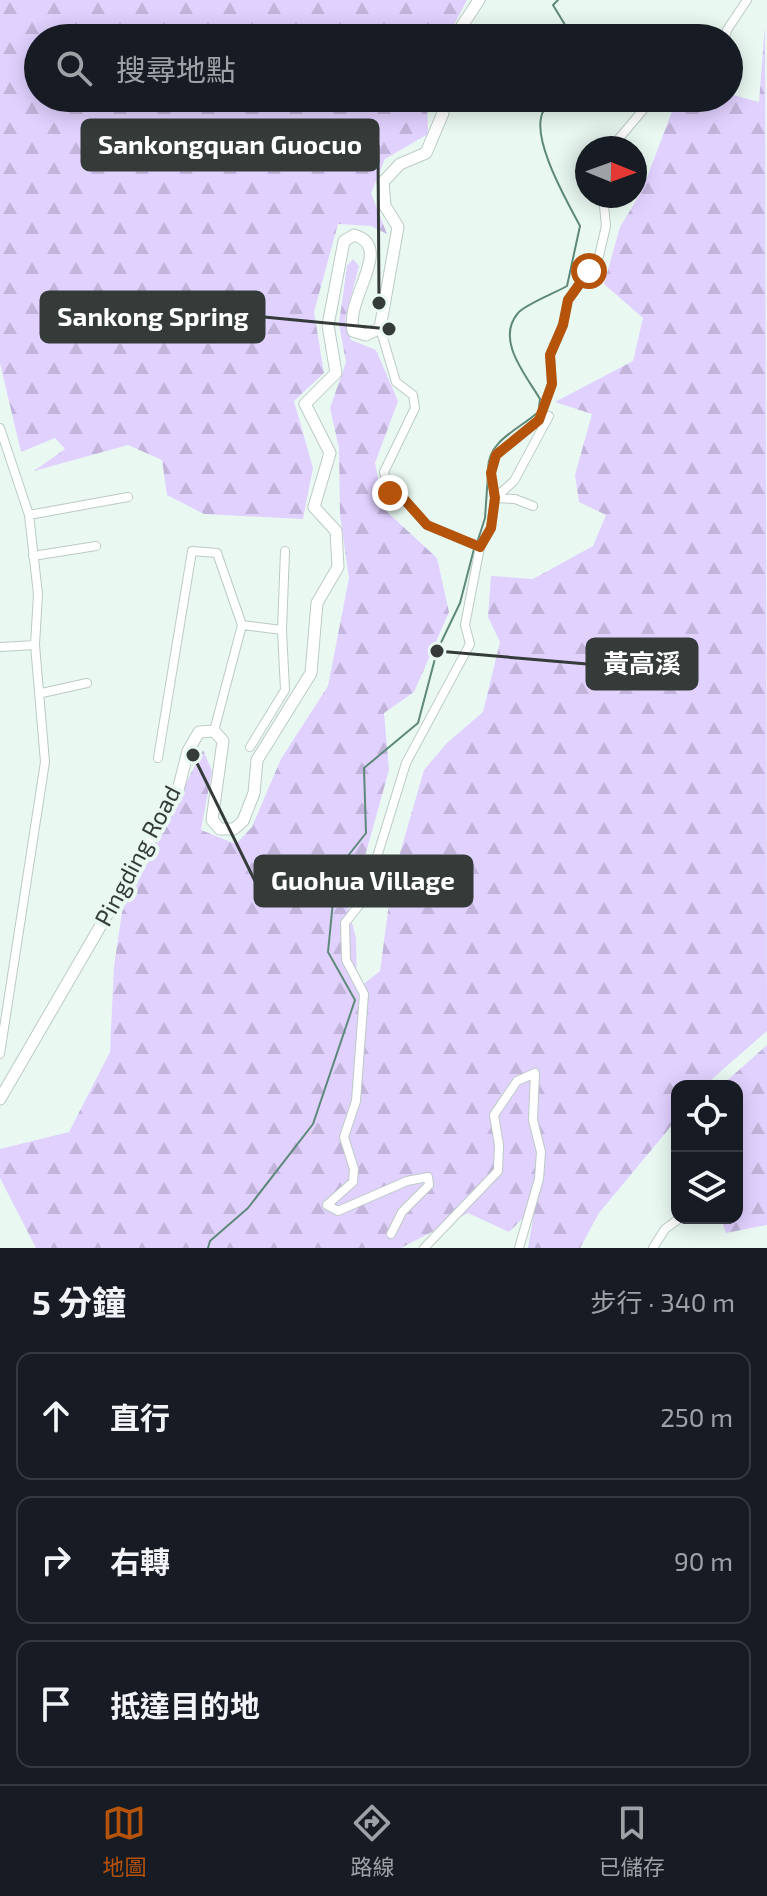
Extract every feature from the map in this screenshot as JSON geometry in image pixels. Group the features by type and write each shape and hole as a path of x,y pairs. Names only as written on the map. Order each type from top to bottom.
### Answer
{"street":[{"path":"463,24 479,0"},
{"path":"731,24 747,0"},
{"path":"443,112 426,153 400,164 383,182 385,206 398,227 380,328 396,382 413,395 415,408 384,472 390,493 403,498 427,525 480,547"},
{"path":"621,136 641,112"},
{"path":"391,1234 402,1212 429,1185 428,1177 407,1181 338,1211 327,1205 353,1182 354,1169 344,1137 356,1101 364,994 346,960 345,923 364,899 406,763 470,644 465,625 480,547 491,528 495,498 491,473 496,455 539,420 552,384 550,355 563,325 568,300 599,256 606,226 604,208"},
{"name":"Pingding Road","path":"2,1090 177,794 188,751 199,732 214,731 223,741 212,820 220,829 234,829 243,821 254,793 257,760 311,673 317,603 338,567 336,531 314,507 330,453 305,404 336,373 328,325 344,241 354,235 365,238 371,246 372,260 353,304 353,331 366,335 380,328"},
{"path":"495,498 514,481 549,416"},
{"path":"0,428 29,515 38,594 35,645 42,693 45,762 0,1054"},
{"path":"29,515 128,497"},
{"path":"495,498 515,499 533,506"},
{"path":"33,556 96,546"},
{"path":"158,758 192,551 217,553 242,625 214,731"},
{"path":"250,747 285,690 282,630 285,551"},
{"path":"242,625 282,630"},
{"path":"0,647 35,645"},
{"path":"42,693 87,683"},
{"path":"0,985 12,987"},
{"path":"424,1248 498,1171 499,1145 494,1115 517,1081 535,1073 533,1120 541,1152 539,1179 519,1248"},
{"path":"653,1248 672,1224"}],"green space":[{"path":"0,0 467,0 454,24 24,24 24,112 427,112 428,134 385,159 371,193 387,234 371,226 338,224 314,312 324,373 294,401 313,468 303,519 204,514 167,495 162,460 128,445 34,471 65,449 55,438 21,452 0,363"},
{"path":"765,25 767,1031 711,1080 671,1080 671,1126 599,1213 580,1248 528,1248 535,1206 509,1232 468,1213 401,1248 36,1248 0,1178 0,1149 69,1132 110,1052 114,966 123,906 203,750 212,771 201,830 236,844 252,827 281,759 328,686 349,578 340,515 339,448 330,408 346,362 339,324 347,266 353,259 359,266 345,319 351,340 376,350 398,401 375,463 384,509 437,558 449,612 414,692 384,713 389,770 365,856 347,903 356,938 357,989 380,971 392,881 424,770 447,743 483,712 500,642 488,617 491,576 533,579 593,546 606,515 579,502 575,475 592,414 555,402 633,361 643,318 604,284 620,227 632,208 647,208 647,178 672,112 743,112 743,98 759,102"},
{"path":"767,1045 767,1225 726,1233 723,1224 743,1224 743,1080 728,1080"}],"waterway":[{"path":"558,0 553,5 565,24"},
{"path":"539,407 540,399 511,346 512,323 521,310 567,286 580,226 545,152 540,121 543,112"},
{"path":"488,468 493,450 499,443 537,413"},
{"path":"477,543 485,518 488,475"},
{"path":"208,1248 210,1241 248,1208 313,1124 355,1000 328,952 336,871 366,833 364,768 418,723 437,651 460,603 474,549"}],"place":[{"name":"Sankongquan Guocuo","path":"379,303"},
{"name":"Sankong Spring","path":"389,329"},
{"name":"黃高溪","path":"437,651"},
{"name":"Guohua Village","path":"193,755"}],"route":[{"path":"390,493 403,498 427,525 480,547 491,528 495,498 491,473 496,455 505,444 539,420 552,384 550,355 563,325 568,300 589,271"}]}
